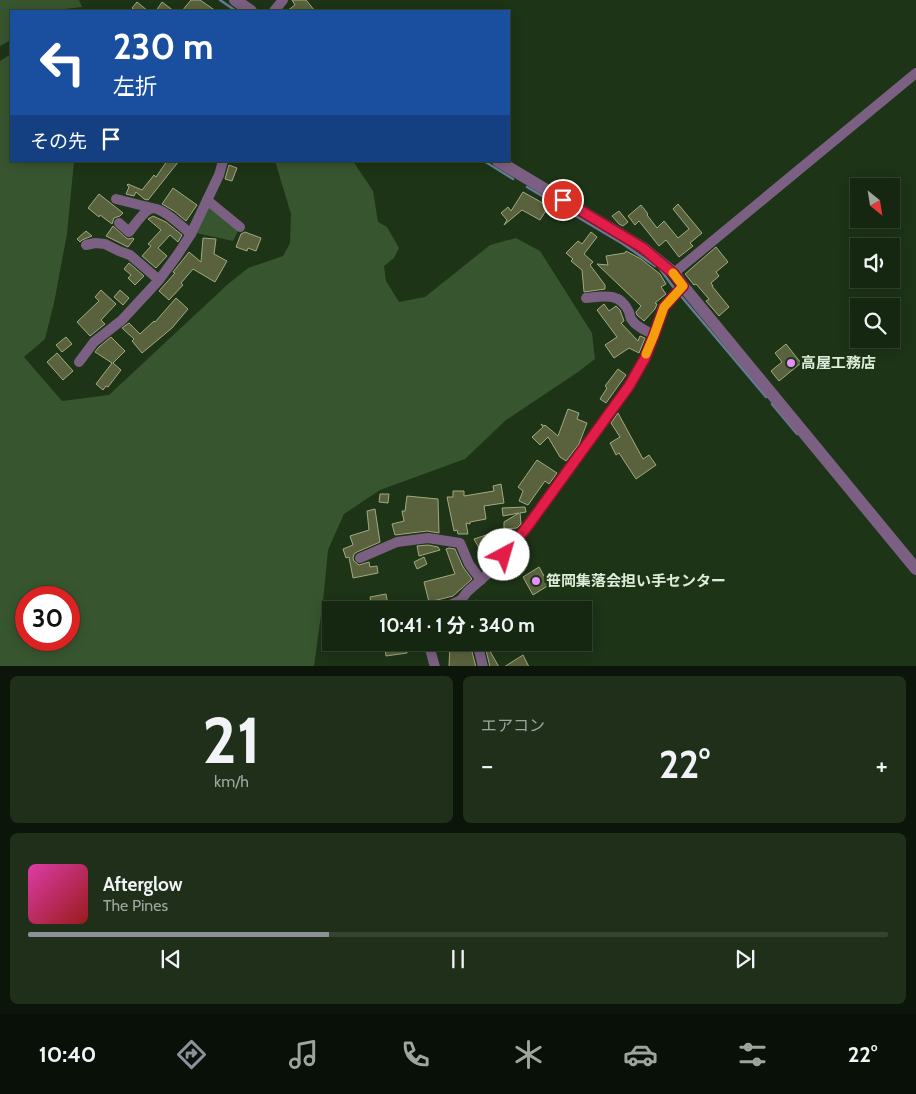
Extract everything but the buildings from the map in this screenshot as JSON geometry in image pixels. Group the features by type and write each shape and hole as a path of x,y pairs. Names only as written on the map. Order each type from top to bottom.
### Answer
{"street":[{"path":"235,0 250,10"},
{"path":"275,10 283,0"},
{"path":"674,274 916,73"},
{"path":"79,362 94,342 122,320 159,280 191,234 219,175 223,162"},
{"path":"500,162 643,248 674,274 916,569"},
{"path":"116,199 160,210 191,234"},
{"path":"207,200 240,227"},
{"path":"119,222 129,232 147,210 152,208"},
{"path":"86,245 95,242 105,244 119,252 130,255 159,280"},
{"path":"464,601 467,592 492,570 527,527 629,386 645,358 664,307 683,286"},
{"path":"586,298 611,296 620,300 629,311 632,321 654,335"},
{"path":"360,558 397,542 428,538 460,543 469,564 481,580"},
{"path":"431,651 436,666"},
{"path":"480,651 484,666"}],"green space":[{"path":"0,0 79,0 82,7 63,10 10,10 10,41 0,46"},
{"path":"10,55 10,162 74,162 67,234 45,339 24,357 62,401 109,395 227,285 248,268 283,256 290,243 291,214 275,162 354,162 373,191 378,222 387,227 399,248 394,258 384,266 386,281 399,302 425,297 490,245 516,238 540,251 592,333 595,359 506,420 465,459 380,490 344,514 328,550 314,666 0,666 0,61"},
{"path":"207,206 238,231 233,241 196,233"}],"waterway":[{"path":"220,0 235,10"},
{"path":"486,162 513,179"},
{"path":"527,187 623,244 655,266"},
{"path":"660,269 674,288"},
{"path":"680,295 766,397"},
{"path":"772,404 797,434"}],"slow traffic":[{"path":"646,354 664,307 683,286 673,273"}],"place":[{"name":"高屋工務店","path":"791,363"},
{"name":"笹岡集落会担い手センター","path":"536,581"}],"route":[{"path":"504,555 527,527 629,386 645,358 664,307 683,286 665,265 643,248 563,200"}]}
